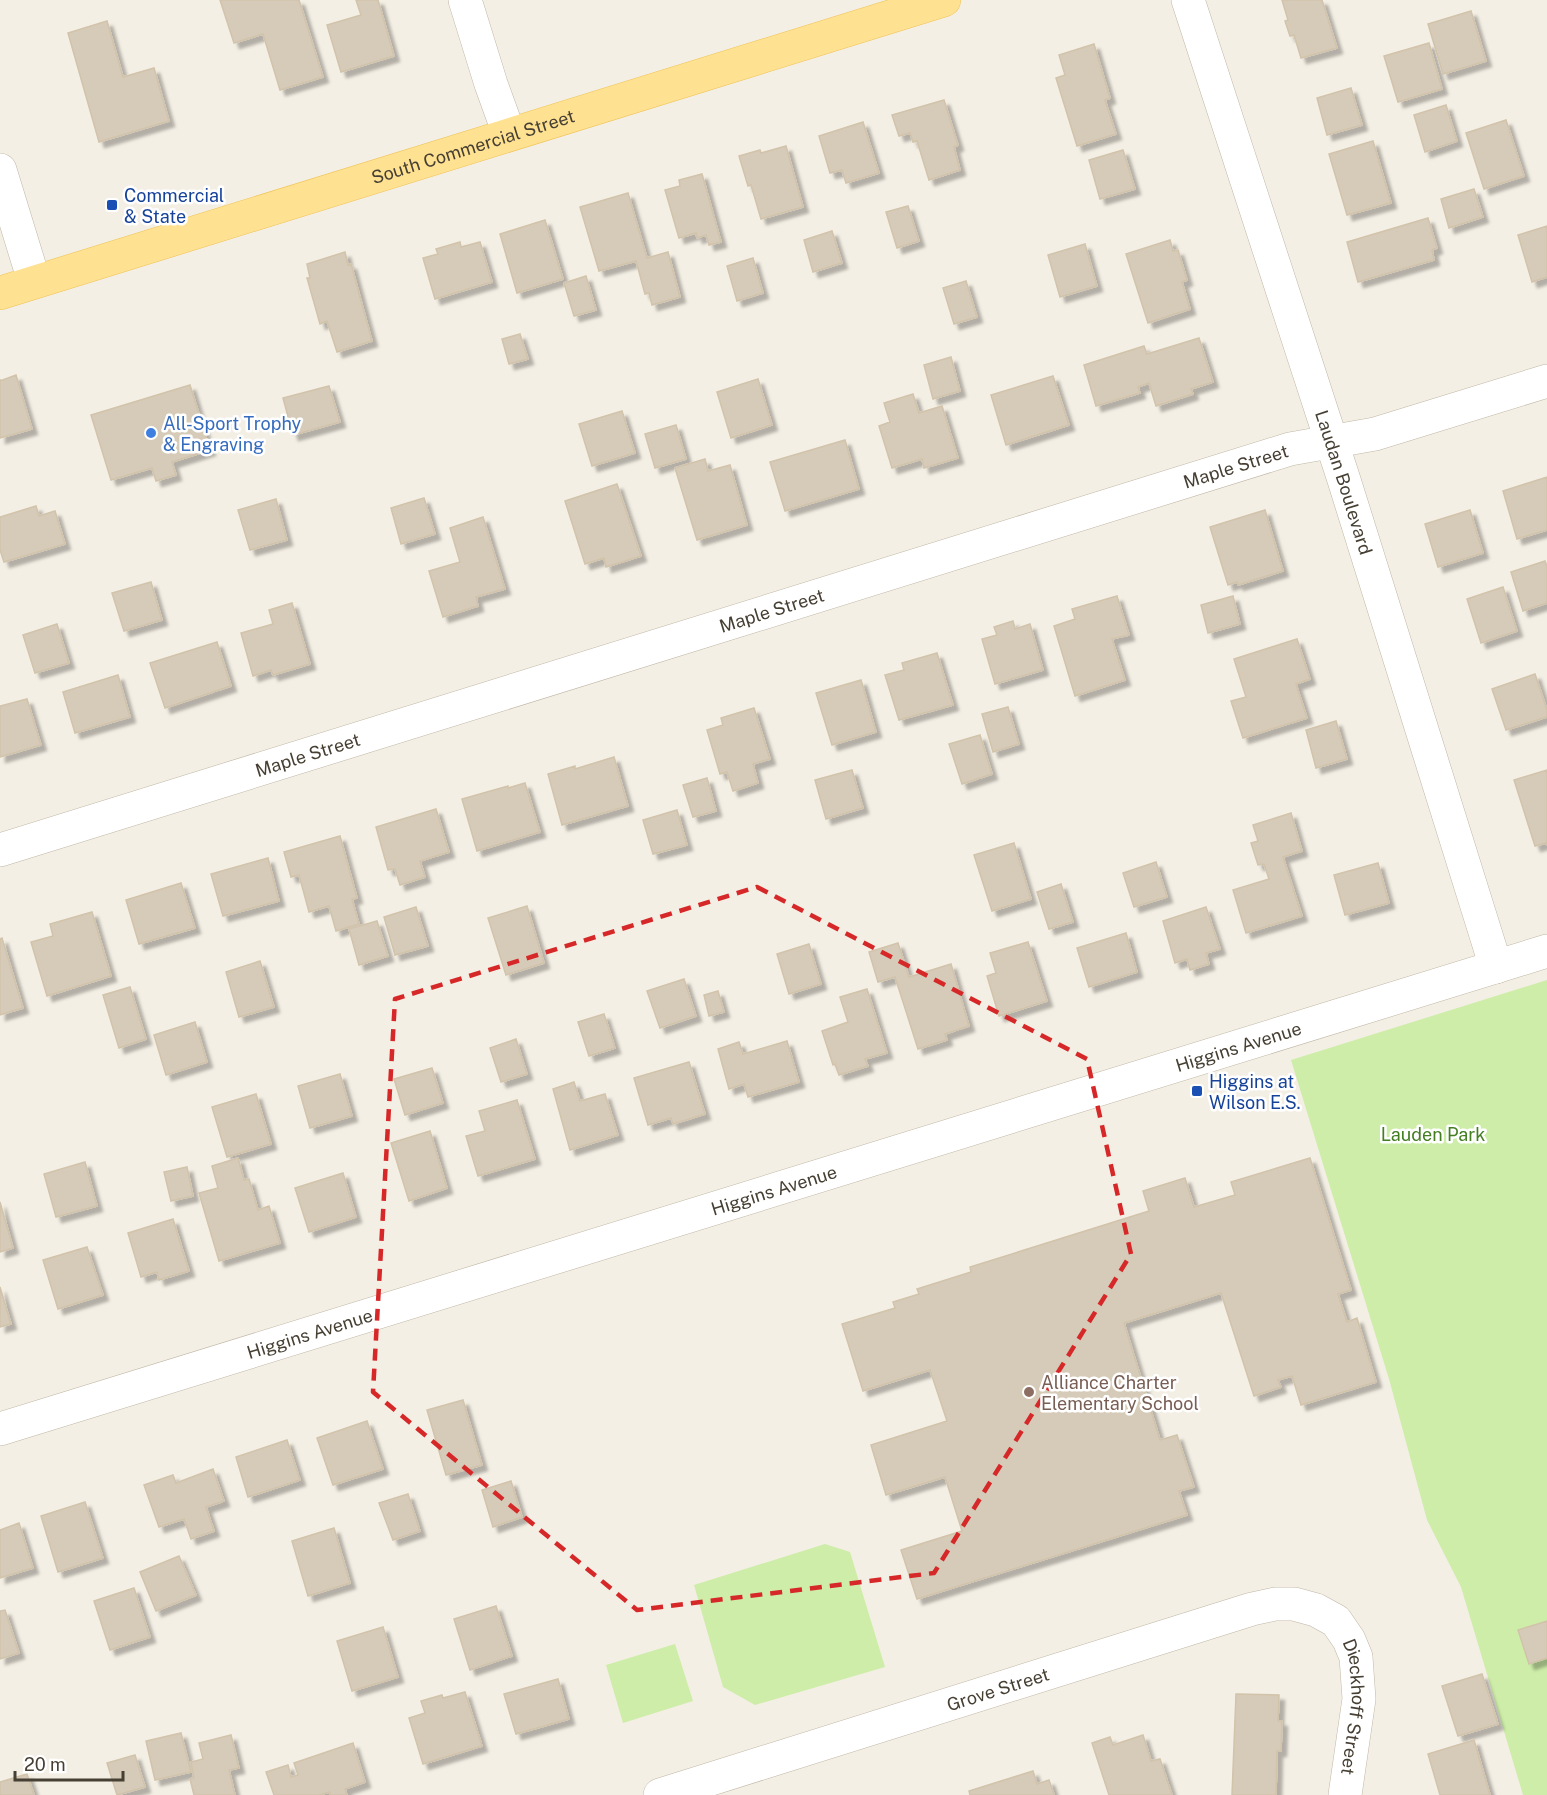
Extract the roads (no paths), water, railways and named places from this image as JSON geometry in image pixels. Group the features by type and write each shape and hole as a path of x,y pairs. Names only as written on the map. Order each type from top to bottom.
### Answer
{"main road":[{"name":"South Commercial Street","path":"0,293 944,0"}],"street":[{"path":"465,0 509,134"},
{"name":"Laudan Boulevard","path":"1188,0 1496,967"},
{"path":"0,170 34,281"},
{"name":"Maple Street","path":"0,850 1290,449 1375,434 1547,381"},
{"name":"Higgins Avenue","path":"0,1429 1547,951"},
{"name":"Grove Street","path":"660,1795 1252,1609 1275,1604 1294,1604 1316,1610 1336,1621"},
{"name":"Dieckhoff Street","path":"1336,1621 1349,1640 1356,1657 1359,1699 1345,1795"}],"place":[{"name":"Commercial & State","path":"112,205"},
{"name":"All-Sport Trophy & Engraving","path":"151,433"},
{"name":"Higgins at Wilson E.S.","path":"1197,1091"},
{"name":"Alliance Charter Elementary School","path":"1029,1392"}],"park label":[{"name":"Lauden Park","path":"1433,1134"}]}
